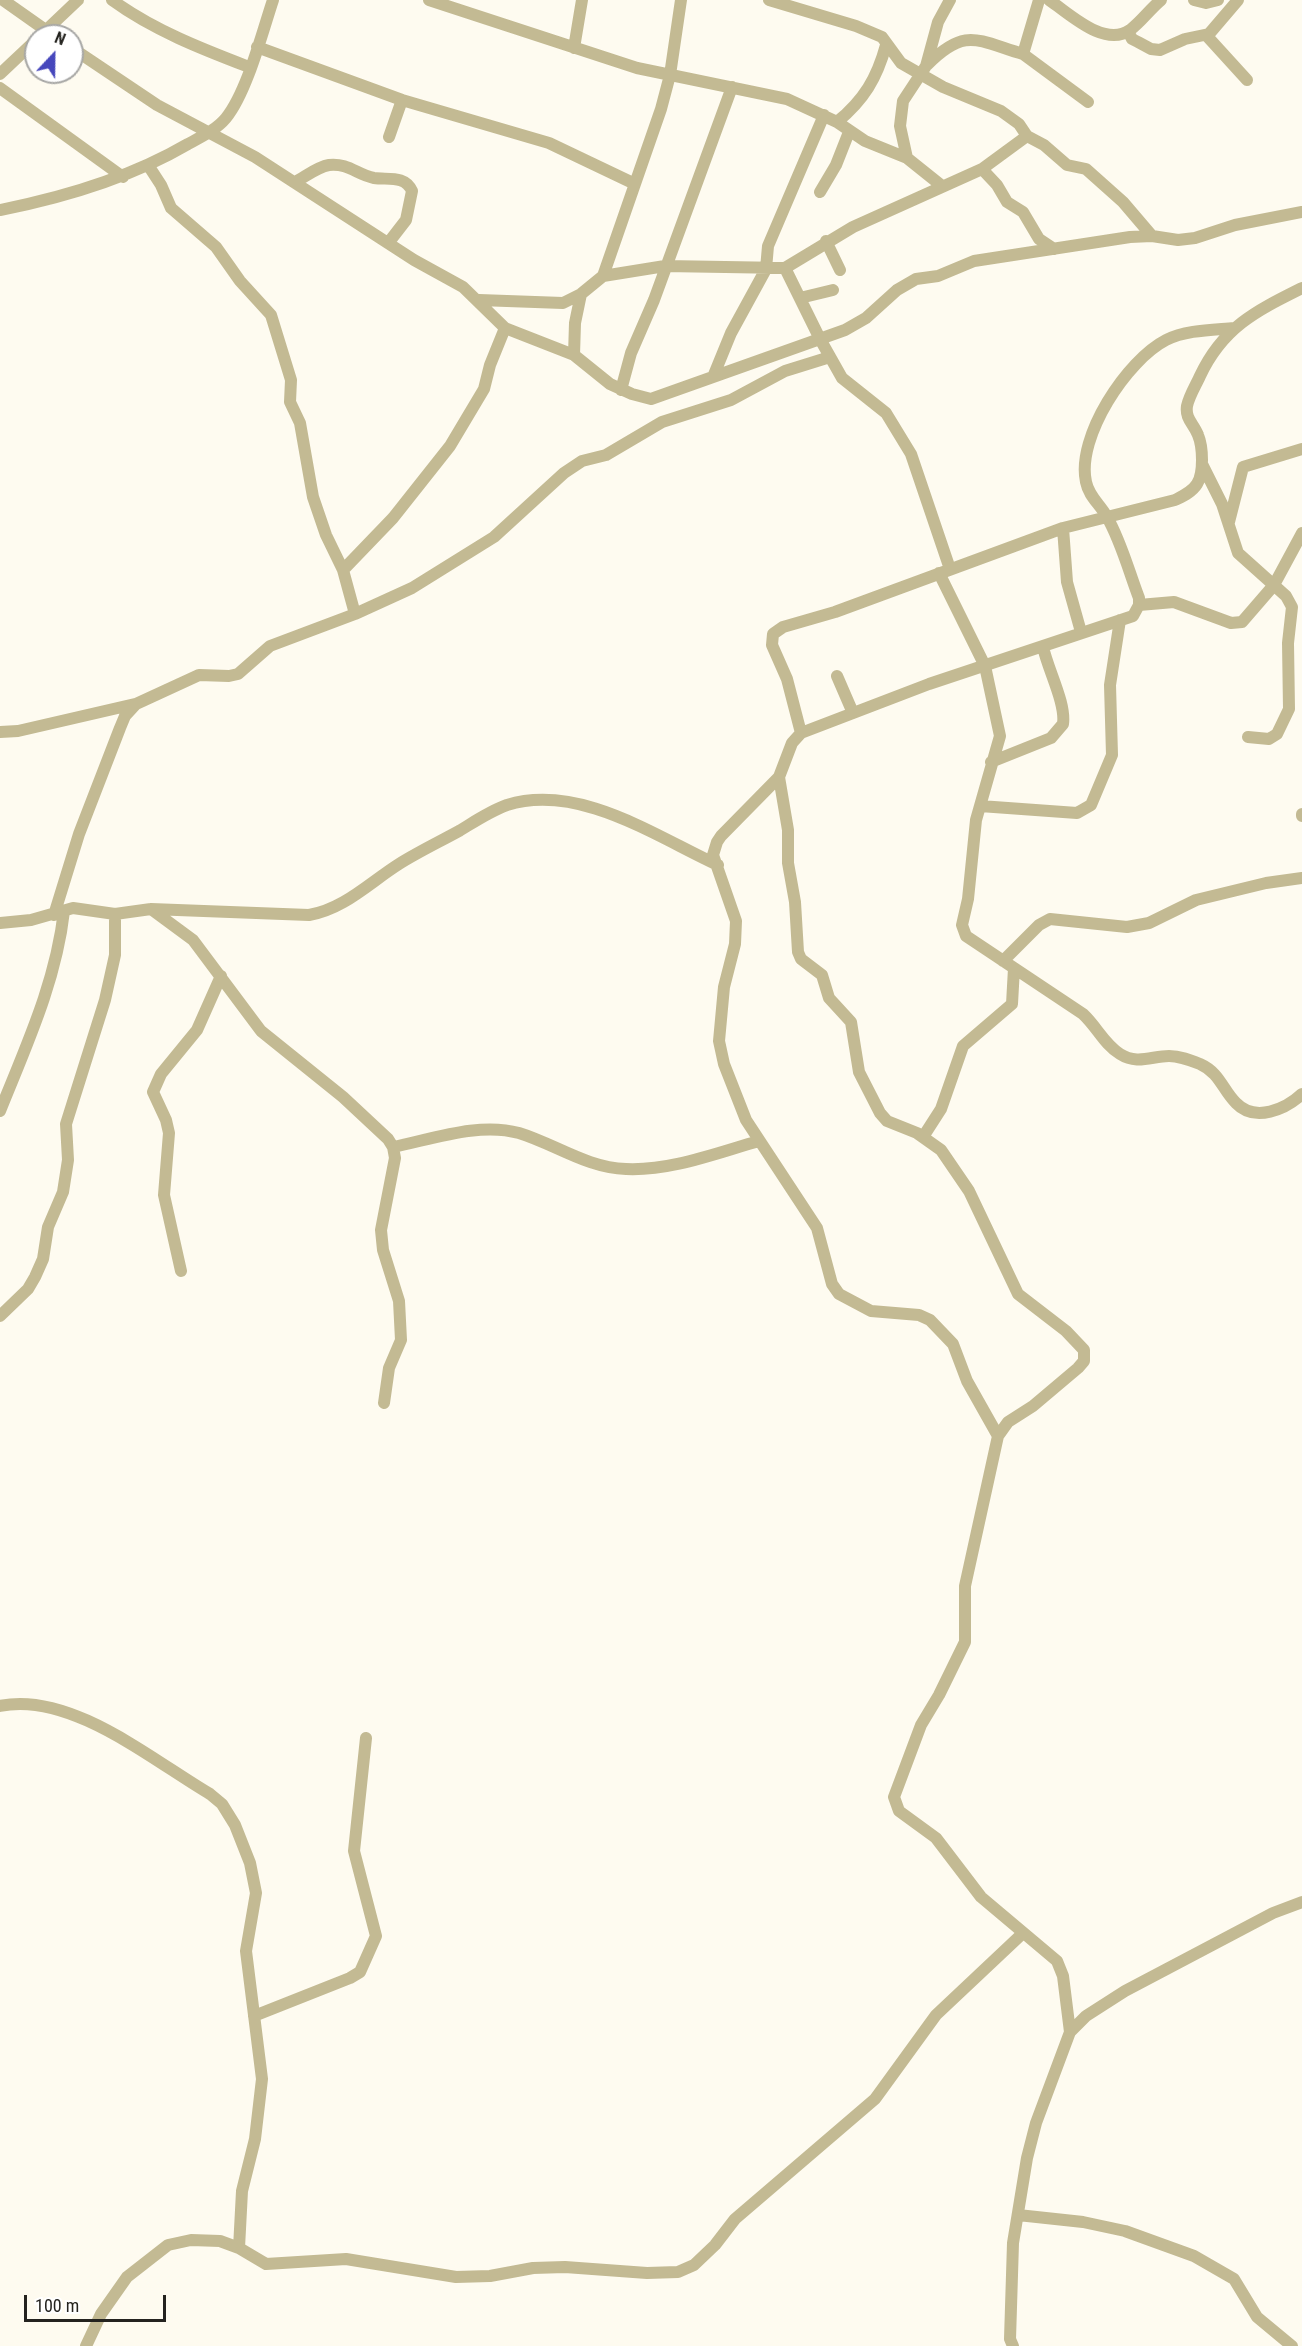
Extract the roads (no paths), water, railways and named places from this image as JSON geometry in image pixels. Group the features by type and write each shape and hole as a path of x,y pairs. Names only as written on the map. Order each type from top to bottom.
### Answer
{"street":[{"path":"3,0 34,24"},
{"path":"56,24 78,0"},
{"path":"112,0 128,12 189,43 249,67"},
{"path":"0,210 72,194 123,177 208,133 230,113 273,0"},
{"path":"429,0 446,2 637,68 787,99 824,115 849,132 907,158 942,186"},
{"path":"574,48 582,0"},
{"path":"603,276 662,109 670,75 681,0"},
{"path":"769,0 856,26 882,37 901,63 923,69 943,87 1001,111 1019,124 1027,136 1044,145 1066,165 1086,169 1123,202 1152,236"},
{"path":"923,69 938,22 950,0"},
{"path":"1023,54 1039,0"},
{"path":"1049,0 1105,34 1128,31 1161,0"},
{"path":"1194,0 1206,3 1218,0"},
{"path":"1128,31 1131,39 1154,50 1185,39 1206,35 1218,26 1238,0"},
{"path":"1206,35 1247,80"},
{"path":"907,158 900,126 901,109 906,94 923,69 951,44 967,39 1023,54 1088,102"},
{"path":"837,122 867,92 878,72 886,45"},
{"path":"257,47 402,100 549,143 635,184"},
{"path":"0,74 24,51"},
{"path":"84,56 157,105 295,182 420,264 463,287 479,300 494,320 505,328 574,355 621,390 642,397 660,398 845,330 866,318 897,290 916,279 938,276 974,261 1015,257 1038,249 1055,249 1103,240 1152,236 1178,240 1195,238 1235,225 1302,212"},
{"path":"621,390 631,353 651,309 732,87"},
{"path":"0,88 123,177"},
{"path":"389,136 402,100"},
{"path":"713,377 735,325 766,269 768,246 824,115"},
{"path":"820,192 836,165 849,132"},
{"path":"479,300 562,303 581,294 603,276 665,266 692,264 766,269 785,267 826,241 942,186 982,170 1027,136"},
{"path":"148,165 161,185 171,208 216,247 240,281 271,315 291,380 290,402 300,423 313,497 326,535 343,570 355,614"},
{"path":"295,182 324,166 334,165 353,168 375,178 398,179 406,183 412,191 408,212 389,242"},
{"path":"982,170 997,185 1007,202 1024,214 1039,239 1055,249"},
{"path":"826,241 840,270"},
{"path":"785,267 819,339 842,378 886,413 911,454 945,571 985,666 1000,736 991,762 974,834 967,906 962,925 966,936 1083,1014 1093,1023 1102,1039 1125,1057 1139,1060 1168,1056 1190,1060 1215,1074 1242,1108 1258,1113 1272,1112 1302,1094"},
{"path":"801,733 784,672 772,645 773,634 783,627 835,612 1063,528 1175,500 1187,494 1198,483 1201,462 1201,443 1188,420 1188,402 1216,347 1234,328 1267,305 1302,288"},
{"path":"800,298 832,290"},
{"path":"574,355 575,323 581,294"},
{"path":"343,570 393,518 450,446 484,389 490,365 505,328"},
{"path":"1139,605 1107,516 1090,495 1084,471 1089,442 1105,406 1134,368 1166,340 1198,332 1234,328"},
{"path":"0,732 69,720 136,704 199,675 238,674 270,646 355,614 412,588 494,537 564,473 582,461 606,456 662,422 731,400 785,371 830,357"},
{"path":"1228,522 1243,468 1302,449"},
{"path":"1201,462 1228,522 1232,539 1241,558 1274,585 1292,607 1288,643 1290,700 1277,734 1269,739 1248,737"},
{"path":"1063,528 1067,582 1081,632"},
{"path":"1139,605 1174,602 1239,624 1274,585 1302,533"},
{"path":"998,1436 967,1381 953,1344 930,1320 920,1316 871,1311 839,1294 832,1284 817,1228 759,1141 742,1111 724,1064 719,1041 724,987 735,944 736,921 713,855 717,842 779,777 792,743 801,733 1081,632 1132,616 1139,605"},
{"path":"980,806 1077,813 1090,808 1106,775 1113,749 1110,694 1113,650 1120,620"},
{"path":"991,762 1051,738 1063,724 1060,699 1048,671 1043,647"},
{"path":"837,676 853,713"},
{"path":"0,1112 46,996 60,946 59,913 79,834 125,716 136,704"},
{"path":"779,777 788,830 788,863 795,902 798,952 801,959 822,975 829,998 851,1022 856,1064 880,1113 887,1121 923,1137 941,1150 969,1191 1018,1294 1066,1331 1084,1350 1084,1361 1078,1368 1033,1406 1008,1422 998,1436 965,1586 965,1642 939,1695 921,1725 894,1797 899,1811 936,1838 981,1897 1022,1934 1057,1961 1063,1976 1070,2032"},
{"path":"0,923 59,913 74,908 115,914 151,909 309,915 326,912 361,893 427,846 495,810 536,800 576,804 607,814 718,865"},
{"path":"1003,961 1039,925 1050,919 1127,927 1149,923 1196,900 1266,883 1302,878"},
{"path":"151,909 193,940 249,1018 261,1031 343,1097 388,1139 393,1147 394,1158 381,1230 383,1250 399,1301 401,1340 389,1368 384,1403"},
{"path":"0,1316 27,1289 39,1268 48,1227 63,1192 68,1160 66,1124 105,1000 115,955 115,914"},
{"path":"923,1137 941,1109 963,1046 1012,1004 1014,968"},
{"path":"181,1271 164,1195 169,1132 153,1092 161,1074 197,1030 221,976"},
{"path":"393,1147 466,1132 501,1129 520,1133 599,1166 626,1169 662,1168 759,1141"},
{"path":"0,1706 18,1702 37,1704 93,1724 222,1804 235,1825 250,1863 256,1893 246,1951 262,2088 255,2139 242,2191 239,2248"},
{"path":"254,2016 350,1978 360,1972 370,1953 376,1936 375,1924 354,1851 366,1738"},
{"path":"1013,2346 1010,2339 1010,2275 1018,2215 1036,2123 1070,2032 1086,2016 1125,1991 1163,1973 1248,1926 1302,1902"},
{"path":"86,2346 115,2291 127,2277 168,2245 206,2239 239,2248 266,2264 346,2259 456,2277 490,2276 533,2268 565,2267 647,2273 678,2272 694,2265 715,2245 735,2219 875,2099 936,2015 1022,1934"},
{"path":"1018,2215 1083,2222 1125,2231 1194,2256 1234,2279 1257,2317 1292,2346"}]}
